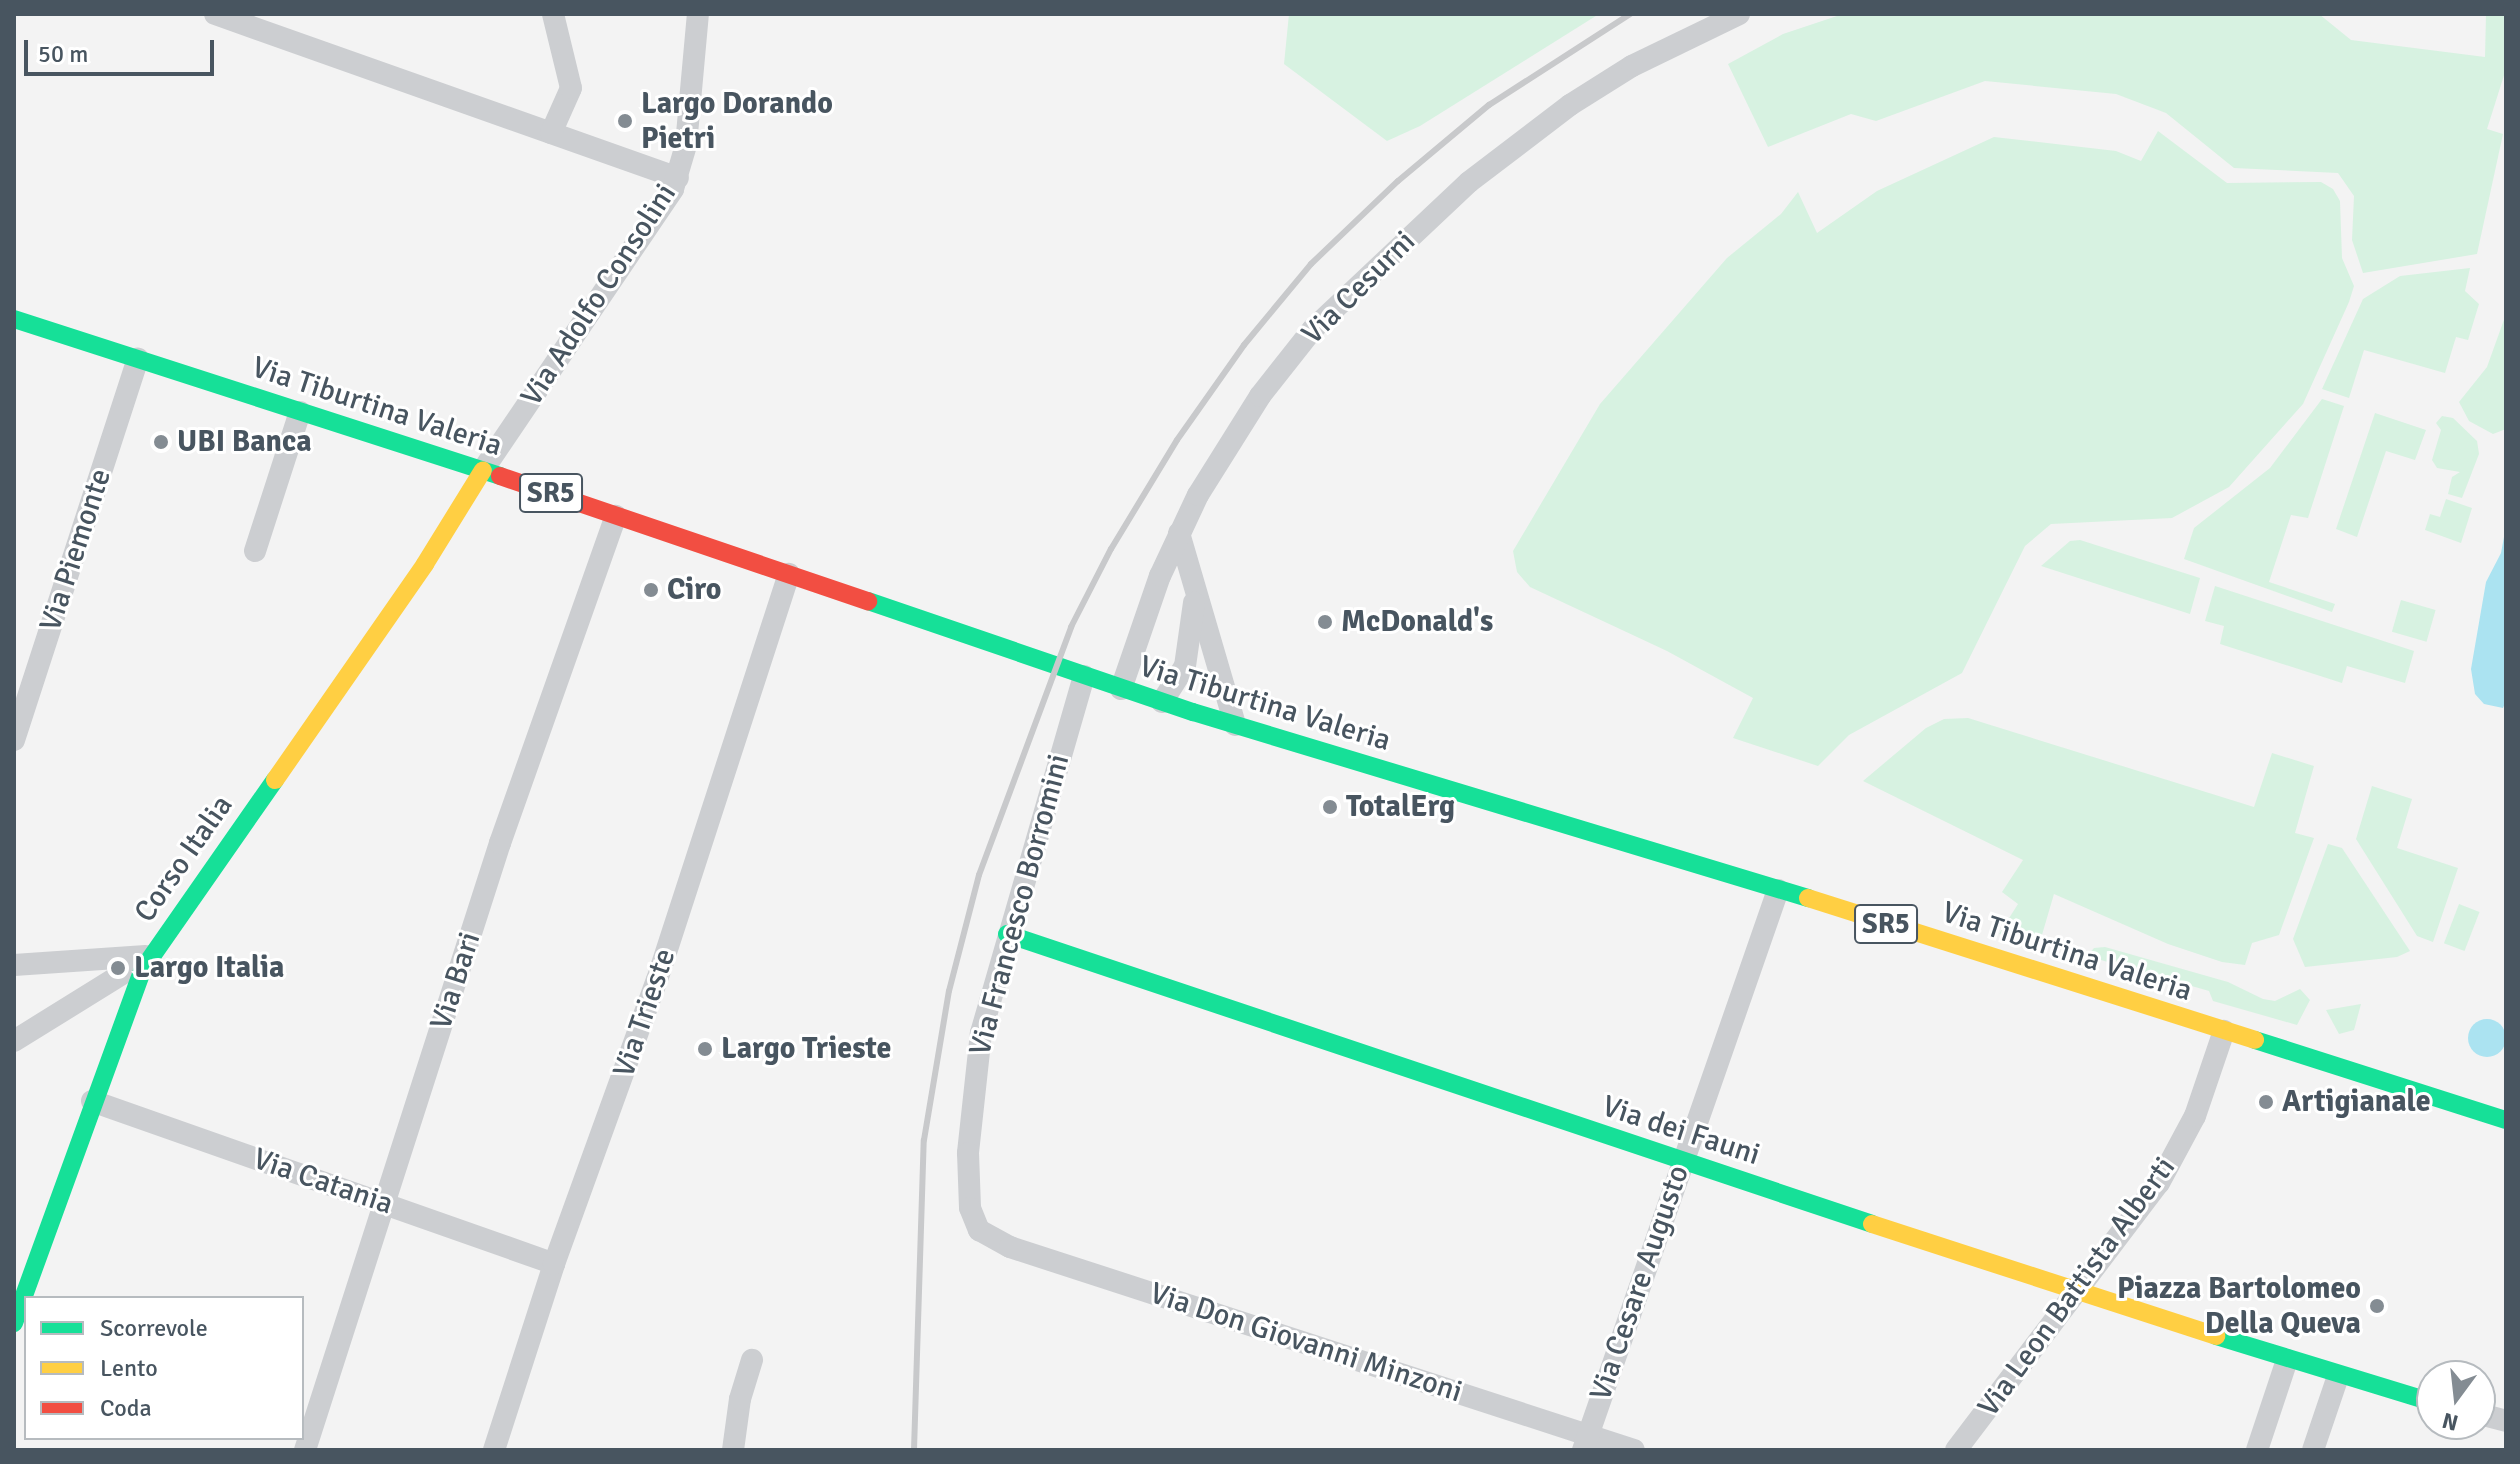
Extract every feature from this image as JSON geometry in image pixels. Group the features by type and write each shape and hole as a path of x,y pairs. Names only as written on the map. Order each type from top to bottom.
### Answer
{"main road":[{"name":"Via Tiburtina Valeria","path":"14,319 483,470 1121,689 1778,890 2506,1120"},
{"name":"Corso Italia","path":"14,1323 21,1281 124,1012 151,956 425,564 483,470"},
{"name":"Via dei Fauni","path":"1007,934 1683,1163 2082,1290 2287,1360 2416,1398"}],"street":[{"path":"215,14 678,178"},
{"path":"551,133 571,88 553,14"},
{"name":"Via Adolfo Consolini","path":"483,470 678,178 688,130 698,14"},
{"name":"Via Cesurni","path":"1121,689 1179,533 1260,396 1313,329 1371,271 1469,182 1570,105 1632,66 1739,14"},
{"name":"Via Piemonte","path":"14,740 138,359"},
{"path":"255,551 300,412"},
{"name":"Via Bari","path":"305,1450 308,1420 383,1204 500,843 616,516"},
{"path":"1179,533 1235,725"},
{"name":"Via Trieste","path":"494,1450 554,1264 657,980 789,574"},
{"path":"1162,702 1188,658 1196,590"},
{"name":"Via Francesco Borromini","path":"979,1230 969,1199 970,1111 981,1033 1007,934 1084,676"},
{"name":"Via Cesare Augusto","path":"1585,1442 1778,890"},
{"path":"14,965 151,956"},
{"path":"14,1041 151,956"},
{"name":"Via Leon Battista Alberti","path":"1956,1450 2082,1290 2159,1183 2187,1134 2224,1031"},
{"name":"Via Catania","path":"92,1101 554,1264"},
{"name":"Via Don Giovanni Minzoni","path":"979,1230 1010,1247 1585,1442 1634,1450"},
{"path":"733,1450 740,1399 752,1360"},
{"path":"2257,1450 2287,1360"},
{"path":"2313,1450 2338,1376"}],"green space":[{"path":"1289,14 1599,14 1420,126 1387,141 1284,64"},
{"path":"1843,14 2319,14 2351,40 2485,57 2486,14 2506,14 2506,69 2487,129 2503,134 2477,254 2363,273 2352,240 2354,196 2338,173 2234,168 2166,113 2116,94 1985,81 1876,121 1851,114 1768,147 1728,64 1783,34"},
{"path":"2158,131 2227,183 2321,182 2333,189 2340,201 2342,258 2354,286 2349,302 2303,404 2229,487 2172,518 2051,524 2025,546 1962,673 1849,735 1818,766 1733,738 1753,698 1667,651 1530,587 1517,572 1513,551 1600,404 1727,258 1781,214 1798,192 1817,233 1877,191 1994,137 2116,151 2141,161"},
{"path":"2470,268 2465,291 2479,304 2468,340 2456,337 2445,373 2364,350 2349,398 2322,389 2363,299 2400,276"},
{"path":"2506,314 2506,429 2493,434 2469,421 2459,402 2487,367"},
{"path":"2322,399 2344,406 2308,518 2291,515 2269,582 2335,604 2332,612 2184,559 2194,528 2270,468"},
{"path":"2375,413 2426,430 2415,460 2386,451 2357,537 2336,529"},
{"path":"2442,416 2453,418 2477,441 2479,454 2462,498 2448,494 2452,477 2460,472 2437,468 2432,460 2441,430 2436,423"},
{"path":"2446,499 2472,508 2461,543 2425,530 2430,514 2440,517"},
{"path":"2080,540 2200,578 2190,614 2041,566 2070,541"},
{"path":"2215,586 2414,651 2405,683 2347,666 2342,683 2220,644 2224,626 2205,621"},
{"path":"2401,600 2436,610 2427,642 2392,632"},
{"path":"1968,718 2254,807 2272,753 2314,766 2295,833 2314,838 2279,935 2252,943 2245,965 2222,962 2168,944 2054,894 2039,945 1999,934 2018,904 2002,892 2023,860 1863,781 1926,728 1944,719"},
{"path":"2372,786 2412,799 2397,848 2458,868 2433,942 2417,936 2356,839"},
{"path":"2328,844 2342,848 2410,951 2397,957 2305,967 2293,939"},
{"path":"2459,904 2480,912 2464,951 2444,943"},
{"path":"2105,947 2228,982 2263,999 2275,1001 2300,989 2310,1000 2297,1025 2213,1001 2209,991 2087,956 2094,948"},
{"path":"2361,1004 2354,1030 2339,1034 2326,1010"}],"water":[{"path":"2506,526 2506,701 2503,708 2484,704 2475,694 2471,669 2486,582 2501,553"},
{"path":"2487,1019 2500,1025 2506,1038 2500,1051 2487,1057 2474,1051 2468,1038 2474,1025"}],"railway":[{"path":"914,1450 924,1140 949,991 979,875 1071,627 1111,549 1177,440 1244,345 1311,264 1398,181 1489,105 1630,14"}],"traffic: fast":[{"path":"14,319 500,476"},
{"path":"868,601 1193,712 1808,898"},
{"path":"14,1323 143,969 275,780"},
{"path":"1007,934 1872,1224"},
{"path":"2255,1040 2506,1120"},
{"path":"2216,1336 2416,1397"}],"traffic: slow":[{"path":"275,780 425,564 483,470"},
{"path":"1808,898 2255,1040"},
{"path":"1872,1224 2216,1336"}],"traffic: jam":[{"path":"500,476 868,601"}],"place":[{"name":"Largo Dorando Pietri","path":"625,121"},
{"name":"UBI Banca","path":"161,442"},
{"name":"Ciro","path":"651,590"},
{"name":"McDonald's","path":"1325,622"},
{"name":"TotalErg","path":"1330,807"},
{"name":"Largo Italia","path":"118,968"},
{"name":"Largo Trieste","path":"705,1049"},
{"name":"Artigianale","path":"2266,1102"},
{"name":"Piazza Bartolomeo Della Queva","path":"2377,1306"}]}
